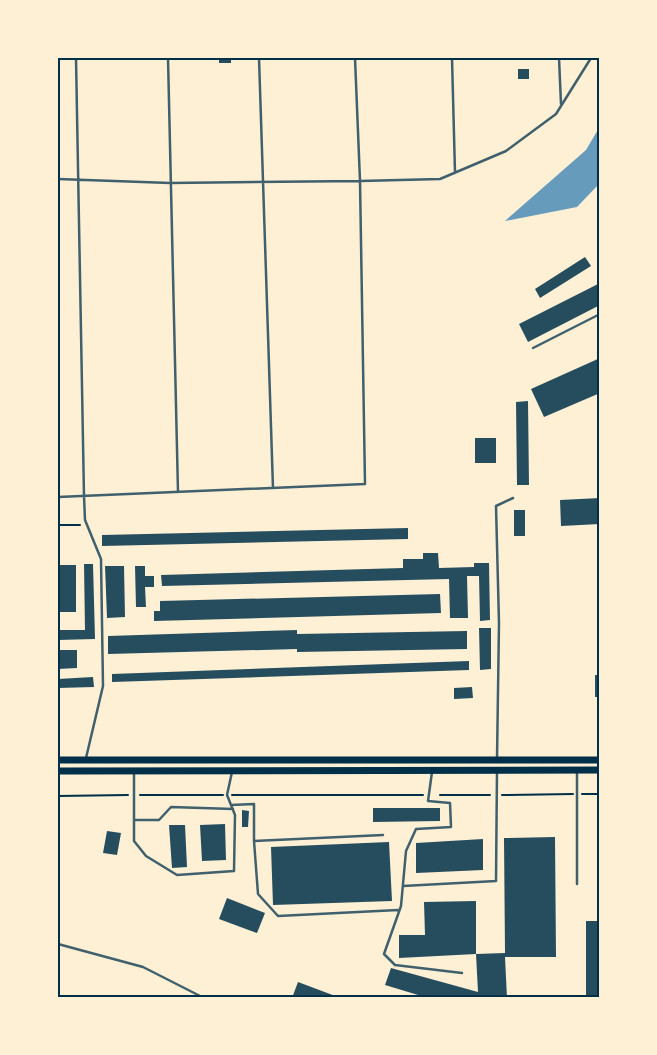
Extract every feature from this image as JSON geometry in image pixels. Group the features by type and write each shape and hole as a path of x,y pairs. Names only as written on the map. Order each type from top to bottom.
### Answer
{"main road":[{"path":"58,760 600,760"},
{"path":"58,771 600,770"}],"lane":[{"path":"76,58 84,496 87,525 101,559 103,686 86,760"},
{"path":"168,58 178,492"},
{"path":"259,58 274,488"},
{"path":"58,497 365,484 360,182 355,58"},
{"path":"452,58 455,172"},
{"path":"559,58 561,106"},
{"path":"58,179 170,183 360,182 440,179 506,151 556,114 591,58"},
{"path":"533,348 600,314"},
{"path":"497,761 499,623 496,506 513,498"},
{"path":"576,884 577,770"},
{"path":"134,772 134,841 146,856 177,875 234,871 235,815 227,794 233,771"},
{"path":"432,771 428,801 450,803 451,827 416,829 406,851 399,910 384,954 395,965 462,973"},
{"path":"402,886 496,881 497,771"},
{"path":"231,805 254,804 254,841 258,894 278,916 399,910"},
{"path":"134,820 159,820 171,807 233,809"},
{"path":"254,841 383,835"},
{"path":"58,944 143,967 204,998"}],"path":[{"path":"58,525 87,525"},
{"path":"58,796 600,794"}],"water":[{"path":"599,128 599,184 577,207 505,221 586,150"}],"building":[{"path":"219,58 231,58 231,63 219,63"},
{"path":"518,69 529,69 529,79 518,79"},
{"path":"585,257 591,266 540,298 535,289"},
{"path":"600,283 600,305 528,342 519,324"},
{"path":"600,358 600,393 544,417 531,389"},
{"path":"528,401 529,485 517,485 516,402"},
{"path":"475,438 496,438 496,463 475,463"},
{"path":"600,498 600,524 561,526 560,500"},
{"path":"514,510 525,510 525,536 514,536"},
{"path":"408,528 408,539 102,546 102,535"},
{"path":"423,553 438,553 439,568 474,567 474,563 489,563 490,620 480,621 479,576 467,576 468,618 450,618 449,579 162,586 161,575 403,568 403,559 423,559"},
{"path":"84,564 93,564 95,639 58,640 58,630 85,630"},
{"path":"58,565 76,565 76,612 58,612"},
{"path":"105,566 124,566 125,617 107,618"},
{"path":"135,566 145,566 145,576 154,576 154,587 145,587 146,607 136,607"},
{"path":"440,594 441,613 154,621 154,611 160,611 160,601"},
{"path":"479,628 491,628 491,669 480,670"},
{"path":"297,630 297,634 467,631 467,649 297,652 297,649 108,654 108,636"},
{"path":"58,650 77,650 77,668 58,669"},
{"path":"469,661 469,670 112,682 112,674"},
{"path":"595,675 600,675 600,697 595,697"},
{"path":"93,677 94,687 58,688 58,679"},
{"path":"472,687 473,698 454,699 454,688"},
{"path":"373,808 440,808 440,821 373,822"},
{"path":"242,810 249,811 248,827 242,827"},
{"path":"225,824 226,860 202,861 200,825"},
{"path":"169,825 185,825 187,867 172,868"},
{"path":"107,831 121,833 117,855 103,853"},
{"path":"555,837 556,957 505,957 507,998 428,998 385,985 391,968 478,992 476,954 505,953 504,838"},
{"path":"483,839 483,870 416,873 416,843"},
{"path":"389,842 392,901 273,905 271,847"},
{"path":"227,898 265,913 257,933 219,919"},
{"path":"476,901 476,954 399,958 399,935 425,935 424,902"},
{"path":"586,921 600,921 600,998 586,998"},
{"path":"298,982 338,997 338,998 292,998"}]}
